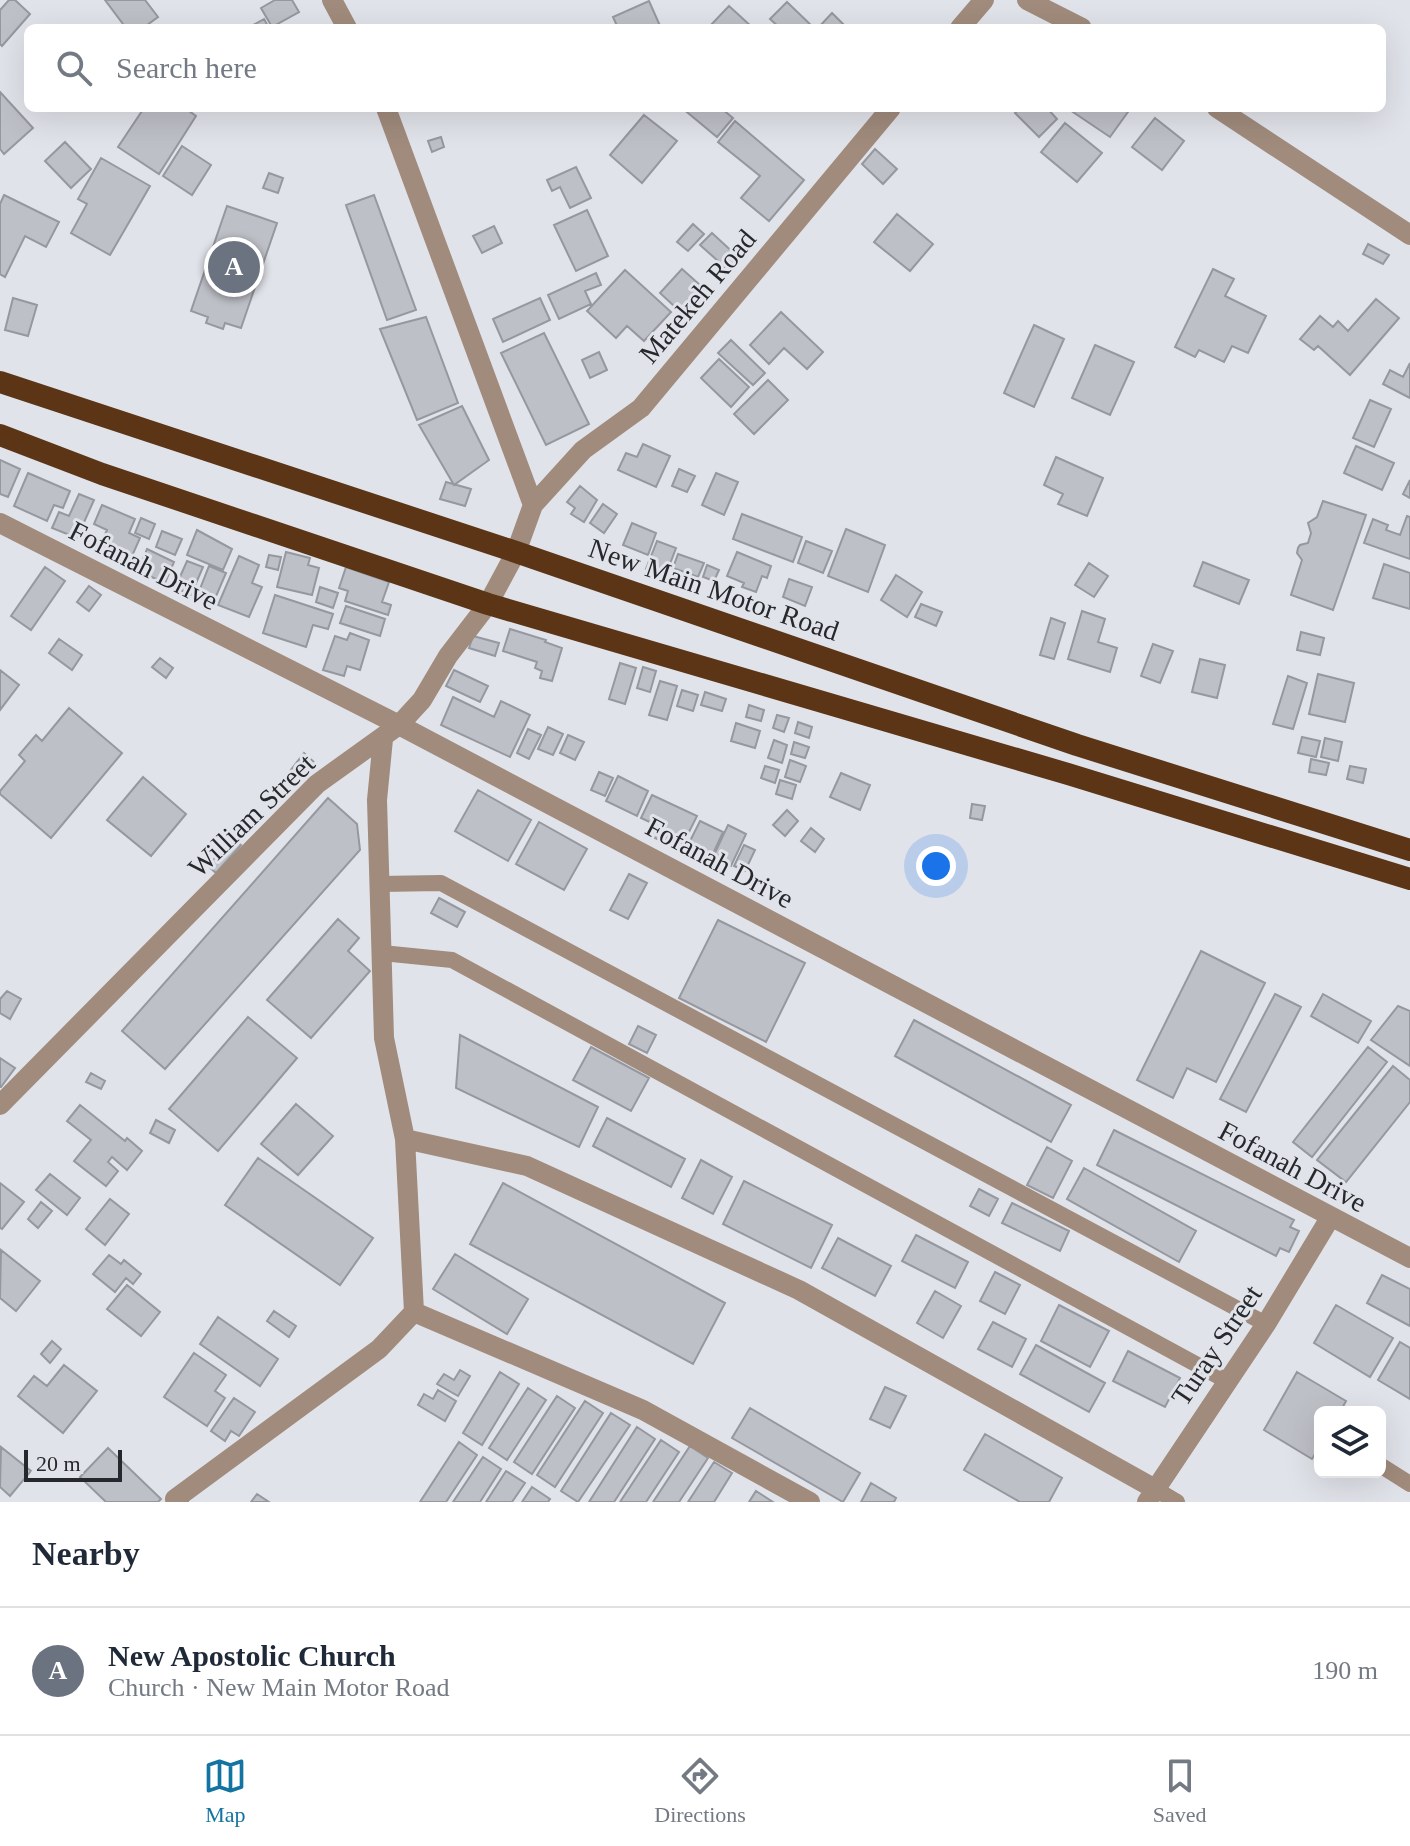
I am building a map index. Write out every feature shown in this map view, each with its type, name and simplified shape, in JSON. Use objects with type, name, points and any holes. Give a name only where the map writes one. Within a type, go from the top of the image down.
[{"type":"highway","name":"New Main Motor Road","points":[[0,382],[516,552],[1077,745],[1410,850]]},
{"type":"highway","points":[[0,435],[102,474],[488,604],[1068,774],[1410,879]]},
{"type":"street","points":[[332,0],[345,24]]},
{"type":"street","points":[[963,24],[984,0]]},
{"type":"street","points":[[1027,0],[1074,24]]},
{"type":"street","points":[[387,112],[533,505]]},
{"type":"street","name":"Matekeh Road","points":[[533,505],[583,450],[641,408],[888,112]]},
{"type":"street","points":[[1223,112],[1410,235]]},
{"type":"street","name":"William Street","points":[[0,1105],[317,784],[383,739],[422,700],[448,656],[488,604],[516,552],[533,505]]},
{"type":"street","name":"Fofanah Drive","points":[[0,523],[399,725],[1410,1258]]},
{"type":"street","points":[[175,1501],[379,1349],[414,1312],[405,1139],[384,1038],[377,800],[383,739]]},
{"type":"street","points":[[405,1139],[527,1166],[799,1290],[1151,1495]]},
{"type":"street","name":"Turay Street","points":[[1151,1495],[1266,1324],[1330,1218]]},
{"type":"street","points":[[414,1312],[643,1410],[810,1502]]},
{"type":"lane","points":[[379,884],[441,883],[1266,1324]]},
{"type":"lane","points":[[382,953],[452,960],[1227,1381]]},
{"type":"lane","points":[[1386,1469],[1410,1484]]},
{"type":"lane","points":[[1151,1495],[1177,1502]]},
{"type":"building","points":[[9,0],[15,0],[30,14],[2,46],[0,10]]},
{"type":"building","points":[[105,0],[145,0],[158,17],[148,24],[123,24]]},
{"type":"building","points":[[275,0],[292,0],[299,12],[277,24],[270,24],[261,8]]},
{"type":"building","points":[[649,1],[659,24],[616,24],[613,17]]},
{"type":"building","points":[[787,2],[810,24],[776,24],[770,19]]},
{"type":"building","points":[[729,6],[749,24],[712,24]]},
{"type":"building","points":[[832,13],[843,24],[822,24]]},
{"type":"building","points":[[0,92],[33,128],[4,154],[0,149]]},
{"type":"building","points":[[141,112],[190,112],[196,116],[159,174],[118,147]]},
{"type":"building","points":[[687,112],[726,112],[733,118],[717,137]]},
{"type":"building","points":[[1051,112],[1057,119],[1039,137],[1015,113]]},
{"type":"building","points":[[1073,112],[1128,112],[1110,137]]},
{"type":"building","points":[[644,115],[677,141],[642,183],[610,155]]},
{"type":"building","points":[[1155,118],[1184,141],[1162,170],[1132,147]]},
{"type":"building","points":[[735,121],[804,180],[769,221],[741,198],[760,176],[718,142]]},
{"type":"building","points":[[1065,123],[1102,153],[1077,182],[1041,152]]},
{"type":"building","points":[[441,137],[444,147],[432,152],[428,141]]},
{"type":"building","points":[[65,142],[91,169],[71,188],[45,161]]},
{"type":"building","points":[[182,146],[211,165],[192,195],[163,176]]},
{"type":"building","points":[[875,149],[897,169],[883,184],[862,164]]},
{"type":"building","points":[[101,158],[150,186],[110,255],[71,233],[87,204],[78,199]]},
{"type":"building","points":[[576,167],[591,198],[570,208],[560,187],[552,191],[547,180]]},
{"type":"building","points":[[269,173],[283,178],[278,193],[263,188]]},
{"type":"building","points":[[4,195],[59,222],[46,247],[25,236],[5,277],[0,274],[0,204]]},
{"type":"building","points":[[374,195],[416,310],[387,320],[346,205]]},
{"type":"building","points":[[227,206],[277,223],[241,328],[225,323],[223,329],[206,323],[208,317],[191,311]]},
{"type":"building","points":[[587,210],[608,256],[576,271],[554,225]]},
{"type":"building","points":[[897,214],[933,244],[910,271],[874,242]]},
{"type":"building","points":[[693,224],[704,234],[688,251],[677,242]]},
{"type":"building","points":[[494,226],[502,243],[482,253],[473,236]]},
{"type":"building","points":[[712,233],[738,257],[727,269],[700,245]]},
{"type":"building","points":[[1368,244],[1389,255],[1383,264],[1363,254]]},
{"type":"building","points":[[682,269],[709,293],[687,318],[660,293]]},
{"type":"building","points":[[1213,269],[1234,279],[1225,296],[1266,316],[1248,353],[1232,346],[1224,362],[1199,350],[1195,357],[1175,347]]},
{"type":"building","points":[[625,270],[671,312],[644,341],[627,326],[616,338],[587,311]]},
{"type":"building","points":[[596,273],[601,285],[585,291],[591,304],[559,319],[548,295]]},
{"type":"building","points":[[13,298],[37,305],[28,336],[5,330]]},
{"type":"building","points":[[540,298],[550,320],[503,342],[493,319]]},
{"type":"building","points":[[1376,299],[1399,318],[1350,375],[1318,346],[1314,350],[1300,339],[1320,316],[1333,327],[1338,321],[1348,331]]},
{"type":"building","points":[[781,312],[823,352],[807,369],[784,348],[769,364],[750,345]]},
{"type":"building","points":[[426,317],[458,403],[417,420],[380,329]]},
{"type":"building","points":[[1034,325],[1064,339],[1034,407],[1004,393]]},
{"type":"building","points":[[544,333],[589,424],[546,445],[501,353]]},
{"type":"building","points":[[731,340],[765,373],[753,385],[718,353]]},
{"type":"building","points":[[1095,345],[1134,362],[1110,415],[1072,398]]},
{"type":"building","points":[[599,352],[607,370],[590,378],[582,360]]},
{"type":"building","points":[[719,359],[749,387],[731,407],[701,378]]},
{"type":"building","points":[[1410,363],[1410,398],[1383,384],[1390,370],[1403,377]]},
{"type":"building","points":[[768,380],[788,400],[754,434],[734,414]]},
{"type":"building","points":[[1370,400],[1391,409],[1374,447],[1353,438]]},
{"type":"building","points":[[462,406],[489,460],[454,485],[419,425]]},
{"type":"building","points":[[643,444],[670,456],[656,487],[618,470],[626,453],[637,457]]},
{"type":"building","points":[[1356,446],[1394,463],[1382,490],[1344,473]]},
{"type":"building","points":[[1056,457],[1103,478],[1087,516],[1058,504],[1063,494],[1044,485]]},
{"type":"building","points":[[0,460],[20,469],[8,497],[0,494]]},
{"type":"building","points":[[679,469],[695,476],[687,492],[672,486]]},
{"type":"building","points":[[28,473],[70,491],[63,508],[54,505],[47,521],[14,506]]},
{"type":"building","points":[[716,473],[738,482],[724,515],[702,505]]},
{"type":"building","points":[[1410,480],[1410,498],[1403,494]]},
{"type":"building","points":[[446,482],[471,489],[465,506],[440,499]]},
{"type":"building","points":[[580,486],[597,500],[584,522],[571,514],[575,508],[567,502]]},
{"type":"building","points":[[79,494],[94,500],[77,538],[52,528],[59,512],[69,516]]},
{"type":"building","points":[[1323,501],[1366,515],[1333,610],[1291,595],[1302,560],[1297,553],[1298,548],[1308,543],[1311,533],[1308,523],[1317,517]]},
{"type":"building","points":[[603,504],[617,514],[604,533],[590,523]]},
{"type":"building","points":[[102,505],[135,519],[129,533],[140,538],[128,565],[97,552],[107,530],[94,524]]},
{"type":"building","points":[[742,514],[802,537],[793,562],[733,539]]},
{"type":"building","points":[[1407,516],[1410,517],[1410,559],[1364,543],[1373,519],[1388,525],[1386,530],[1400,535]]},
{"type":"building","points":[[141,518],[155,524],[149,539],[135,533]]},
{"type":"building","points":[[632,523],[656,533],[648,555],[623,545]]},
{"type":"building","points":[[846,529],[885,545],[868,592],[828,576]]},
{"type":"building","points":[[197,530],[232,549],[223,570],[187,555]]},
{"type":"building","points":[[162,531],[182,539],[175,555],[156,547]]},
{"type":"building","points":[[657,541],[676,548],[665,577],[646,569]]},
{"type":"building","points":[[806,541],[832,551],[823,573],[798,563]]},
{"type":"building","points":[[147,549],[174,562],[165,583],[138,571]]},
{"type":"building","points":[[286,552],[310,558],[308,565],[319,568],[312,595],[277,587]]},
{"type":"building","points":[[737,552],[771,566],[767,578],[762,576],[756,592],[727,576]]},
{"type":"building","points":[[678,554],[704,563],[698,577],[673,568]]},
{"type":"building","points":[[269,555],[281,557],[278,570],[266,567]]},
{"type":"building","points":[[239,556],[259,565],[252,583],[262,587],[249,617],[218,605]]},
{"type":"building","points":[[187,561],[203,567],[191,595],[175,588]]},
{"type":"building","points":[[1203,562],[1249,580],[1239,604],[1194,586]]},
{"type":"building","points":[[1089,563],[1108,576],[1094,597],[1075,585]]},
{"type":"building","points":[[1384,564],[1410,573],[1410,609],[1373,598]]},
{"type":"building","points":[[707,565],[719,570],[714,581],[703,577]]},
{"type":"building","points":[[209,566],[226,573],[214,601],[198,594]]},
{"type":"building","points":[[45,567],[65,581],[31,630],[11,616]]},
{"type":"building","points":[[346,567],[389,582],[382,602],[391,605],[388,615],[345,601],[348,591],[339,588]]},
{"type":"building","points":[[896,575],[922,592],[907,617],[881,600]]},
{"type":"building","points":[[789,579],[812,587],[805,606],[783,597]]},
{"type":"building","points":[[89,586],[101,595],[89,611],[77,602]]},
{"type":"building","points":[[320,587],[338,593],[333,608],[316,602]]},
{"type":"building","points":[[275,595],[333,614],[328,629],[313,625],[306,647],[263,633]]},
{"type":"building","points":[[921,604],[942,612],[936,626],[915,617]]},
{"type":"building","points":[[346,606],[385,619],[380,636],[340,623]]},
{"type":"building","points":[[1082,611],[1105,619],[1098,642],[1117,648],[1110,672],[1068,659]]},
{"type":"building","points":[[1051,618],[1065,623],[1054,659],[1040,655]]},
{"type":"building","points":[[510,629],[562,648],[552,681],[540,678],[542,671],[535,668],[537,662],[503,651]]},
{"type":"building","points":[[1301,632],[1324,638],[1320,655],[1297,650]]},
{"type":"building","points":[[350,633],[369,640],[360,670],[347,666],[344,676],[323,670],[335,636],[347,640]]},
{"type":"building","points":[[473,636],[499,643],[495,656],[469,648]]},
{"type":"building","points":[[59,639],[82,655],[72,670],[49,653]]},
{"type":"building","points":[[1153,644],[1173,651],[1160,683],[1141,676]]},
{"type":"building","points":[[160,658],[173,668],[166,678],[152,667]]},
{"type":"building","points":[[1200,659],[1225,665],[1217,698],[1192,692]]},
{"type":"building","points":[[620,663],[636,668],[625,704],[609,699]]},
{"type":"building","points":[[643,667],[656,671],[650,692],[637,688]]},
{"type":"building","points":[[0,670],[19,685],[0,710]]},
{"type":"building","points":[[454,670],[488,686],[480,702],[446,686]]},
{"type":"building","points":[[1318,674],[1354,683],[1345,722],[1309,714]]},
{"type":"building","points":[[1288,676],[1307,683],[1293,729],[1273,724]]},
{"type":"building","points":[[660,681],[677,686],[667,720],[649,715]]},
{"type":"building","points":[[682,690],[698,695],[693,711],[677,706]]},
{"type":"building","points":[[705,692],[726,699],[722,711],[701,705]]},
{"type":"building","points":[[453,697],[494,717],[501,701],[530,715],[510,757],[441,725]]},
{"type":"building","points":[[749,705],[764,710],[761,721],[746,717]]},
{"type":"building","points":[[69,708],[122,753],[51,838],[0,791],[25,761],[19,755],[36,735],[42,741]]},
{"type":"building","points":[[777,715],[789,718],[784,732],[773,728]]},
{"type":"building","points":[[798,722],[812,727],[809,738],[795,733]]},
{"type":"building","points":[[736,723],[760,731],[755,748],[731,741]]},
{"type":"building","points":[[548,727],[563,734],[553,755],[538,749]]},
{"type":"building","points":[[528,729],[541,735],[529,759],[517,753]]},
{"type":"building","points":[[568,735],[584,742],[575,760],[560,753]]},
{"type":"building","points":[[1302,737],[1320,741],[1316,757],[1298,753]]},
{"type":"building","points":[[1325,738],[1342,742],[1338,761],[1321,757]]},
{"type":"building","points":[[774,740],[787,745],[782,763],[768,758]]},
{"type":"building","points":[[794,742],[809,747],[805,758],[791,754]]},
{"type":"building","points":[[304,753],[315,763],[301,780],[290,771]]},
{"type":"building","points":[[1311,759],[1329,763],[1326,775],[1309,772]]},
{"type":"building","points":[[790,760],[806,766],[800,782],[785,777]]},
{"type":"building","points":[[765,766],[779,770],[775,783],[761,778]]},
{"type":"building","points":[[1350,766],[1366,769],[1363,783],[1347,779]]},
{"type":"building","points":[[599,772],[613,778],[605,796],[591,790]]},
{"type":"building","points":[[841,773],[870,785],[860,810],[830,797]]},
{"type":"building","points":[[618,776],[648,791],[637,816],[606,801]]},
{"type":"building","points":[[143,777],[186,814],[151,856],[107,820]]},
{"type":"building","points":[[780,780],[796,785],[792,799],[776,794]]},
{"type":"building","points":[[478,790],[531,820],[508,861],[455,831]]},
{"type":"building","points":[[652,795],[697,816],[683,844],[668,837],[665,843],[649,835],[654,824],[641,818]]},
{"type":"building","points":[[328,798],[357,824],[360,850],[165,1069],[122,1031]]},
{"type":"building","points":[[972,804],[985,806],[982,820],[970,818]]},
{"type":"building","points":[[787,810],[798,821],[785,836],[773,825]]},
{"type":"building","points":[[700,821],[723,832],[712,856],[688,845]]},
{"type":"building","points":[[539,822],[587,849],[564,890],[516,864]]},
{"type":"building","points":[[728,825],[746,834],[731,866],[713,857]]},
{"type":"building","points":[[811,828],[824,839],[815,852],[801,841]]},
{"type":"building","points":[[233,838],[241,845],[216,873],[208,866]]},
{"type":"building","points":[[744,845],[755,850],[745,871],[734,866]]},
{"type":"building","points":[[629,874],[647,883],[628,919],[610,910]]},
{"type":"building","points":[[439,898],[465,912],[457,927],[431,913]]},
{"type":"building","points":[[338,919],[359,938],[348,951],[370,971],[311,1038],[267,1000]]},
{"type":"building","points":[[718,920],[805,963],[766,1042],[679,998]]},
{"type":"building","points":[[1201,951],[1265,983],[1216,1082],[1187,1068],[1173,1098],[1137,1080]]},
{"type":"building","points":[[7,991],[21,999],[10,1019],[0,1013],[0,999]]},
{"type":"building","points":[[1275,994],[1301,1007],[1246,1112],[1220,1099]]},
{"type":"building","points":[[1323,994],[1371,1021],[1358,1043],[1311,1016]]},
{"type":"building","points":[[1398,1006],[1410,1011],[1410,1066],[1371,1040]]},
{"type":"building","points":[[248,1017],[297,1058],[218,1151],[169,1109]]},
{"type":"building","points":[[914,1020],[1071,1105],[1051,1142],[895,1056]]},
{"type":"building","points":[[638,1026],[656,1035],[647,1053],[629,1044]]},
{"type":"building","points":[[460,1035],[598,1107],[579,1147],[456,1088]]},
{"type":"building","points":[[591,1047],[649,1078],[631,1111],[573,1080]]},
{"type":"building","points":[[1368,1047],[1387,1062],[1312,1157],[1293,1142]]},
{"type":"building","points":[[0,1058],[15,1068],[1,1087],[0,1087]]},
{"type":"building","points":[[1393,1066],[1410,1080],[1410,1102],[1346,1182],[1317,1160]]},
{"type":"building","points":[[91,1073],[105,1081],[101,1089],[86,1082]]},
{"type":"building","points":[[296,1104],[333,1136],[298,1175],[261,1144]]},
{"type":"building","points":[[80,1105],[142,1151],[127,1170],[112,1157],[108,1162],[118,1171],[106,1186],[74,1161],[91,1140],[67,1121]]},
{"type":"building","points":[[607,1118],[685,1159],[671,1187],[593,1146]]},
{"type":"building","points":[[156,1120],[175,1130],[169,1143],[150,1133]]},
{"type":"building","points":[[1114,1130],[1294,1220],[1290,1227],[1299,1231],[1289,1252],[1280,1248],[1276,1256],[1097,1165]]},
{"type":"building","points":[[1047,1147],[1072,1161],[1053,1198],[1027,1185]]},
{"type":"building","points":[[258,1158],[373,1238],[340,1285],[225,1205]]},
{"type":"building","points":[[701,1160],[732,1177],[713,1214],[682,1198]]},
{"type":"building","points":[[1084,1168],[1196,1231],[1179,1262],[1067,1199]]},
{"type":"building","points":[[50,1174],[80,1198],[67,1215],[36,1190]]},
{"type":"building","points":[[744,1181],[832,1225],[811,1268],[723,1224]]},
{"type":"building","points":[[0,1183],[24,1202],[2,1229],[0,1228]]},
{"type":"building","points":[[503,1183],[725,1303],[693,1364],[470,1244]]},
{"type":"building","points":[[979,1189],[998,1199],[989,1216],[970,1206]]},
{"type":"building","points":[[110,1199],[129,1214],[105,1245],[86,1229]]},
{"type":"building","points":[[41,1202],[52,1211],[38,1228],[28,1219]]},
{"type":"building","points":[[1012,1203],[1069,1231],[1060,1251],[1002,1223]]},
{"type":"building","points":[[916,1235],[968,1262],[955,1288],[902,1261]]},
{"type":"building","points":[[838,1238],[891,1266],[875,1296],[822,1268]]},
{"type":"building","points":[[1,1250],[40,1281],[16,1311],[0,1298]]},
{"type":"building","points":[[455,1254],[528,1299],[507,1334],[433,1289]]},
{"type":"building","points":[[109,1255],[121,1264],[124,1260],[141,1274],[133,1284],[126,1278],[115,1292],[93,1274]]},
{"type":"building","points":[[995,1272],[1020,1285],[1005,1314],[980,1301]]},
{"type":"building","points":[[1382,1275],[1410,1289],[1410,1326],[1367,1303]]},
{"type":"building","points":[[127,1285],[160,1312],[141,1336],[107,1309]]},
{"type":"building","points":[[935,1291],[961,1306],[943,1338],[917,1323]]},
{"type":"building","points":[[1059,1305],[1109,1331],[1090,1367],[1041,1341]]},
{"type":"building","points":[[1336,1305],[1393,1338],[1370,1377],[1314,1343]]},
{"type":"building","points":[[274,1311],[296,1326],[289,1337],[267,1321]]},
{"type":"building","points":[[218,1317],[278,1359],[260,1386],[200,1344]]},
{"type":"building","points":[[993,1322],[1026,1339],[1012,1367],[978,1349]]},
{"type":"building","points":[[52,1341],[61,1349],[50,1363],[41,1354]]},
{"type":"building","points":[[1400,1342],[1410,1348],[1410,1399],[1378,1380]]},
{"type":"building","points":[[1036,1345],[1105,1383],[1089,1412],[1020,1374]]},
{"type":"building","points":[[1128,1351],[1180,1378],[1165,1407],[1113,1381]]},
{"type":"building","points":[[194,1353],[226,1375],[215,1391],[225,1398],[207,1426],[164,1397]]},
{"type":"building","points":[[64,1365],[97,1391],[63,1433],[18,1396],[34,1376],[47,1386]]},
{"type":"building","points":[[460,1370],[470,1376],[458,1396],[437,1384],[444,1374],[454,1380]]},
{"type":"building","points":[[500,1372],[519,1384],[482,1445],[463,1433]]},
{"type":"building","points":[[1297,1372],[1346,1401],[1343,1406],[1314,1406],[1312,1459],[1264,1430]]},
{"type":"building","points":[[885,1387],[906,1396],[890,1428],[870,1419]]},
{"type":"building","points":[[528,1388],[546,1400],[507,1460],[489,1448]]},
{"type":"building","points":[[438,1390],[456,1401],[445,1421],[418,1405],[424,1394],[433,1399]]},
{"type":"building","points":[[557,1396],[575,1408],[532,1474],[514,1462]]},
{"type":"building","points":[[234,1398],[255,1412],[239,1436],[231,1431],[225,1441],[211,1431]]},
{"type":"building","points":[[585,1401],[603,1413],[555,1487],[537,1475]]},
{"type":"building","points":[[750,1408],[860,1473],[843,1502],[732,1438]]},
{"type":"building","points":[[611,1413],[630,1425],[578,1502],[561,1491]]},
{"type":"building","points":[[637,1427],[655,1439],[614,1502],[589,1502]]},
{"type":"building","points":[[985,1434],[1062,1478],[1049,1502],[1020,1502],[964,1470]]},
{"type":"building","points":[[661,1440],[679,1452],[646,1502],[620,1502]]},
{"type":"building","points":[[459,1442],[477,1455],[446,1502],[420,1502]]},
{"type":"building","points":[[690,1446],[708,1458],[679,1502],[653,1502]]},
{"type":"building","points":[[1,1447],[31,1471],[10,1496],[0,1487]]},
{"type":"building","points":[[108,1448],[161,1499],[158,1502],[106,1502],[80,1477]]},
{"type":"building","points":[[483,1457],[501,1469],[480,1502],[453,1502]]},
{"type":"building","points":[[714,1462],[732,1473],[714,1502],[688,1502]]},
{"type":"building","points":[[506,1471],[525,1483],[512,1502],[486,1502]]},
{"type":"building","points":[[871,1483],[896,1498],[894,1502],[861,1502]]},
{"type":"building","points":[[532,1487],[550,1499],[548,1502],[522,1502]]},
{"type":"building","points":[[756,1491],[773,1502],[749,1502]]},
{"type":"building","points":[[257,1494],[269,1502],[251,1502]]},
{"type":"place","name":"New Apostolic Church","points":[[234,267]]}]
